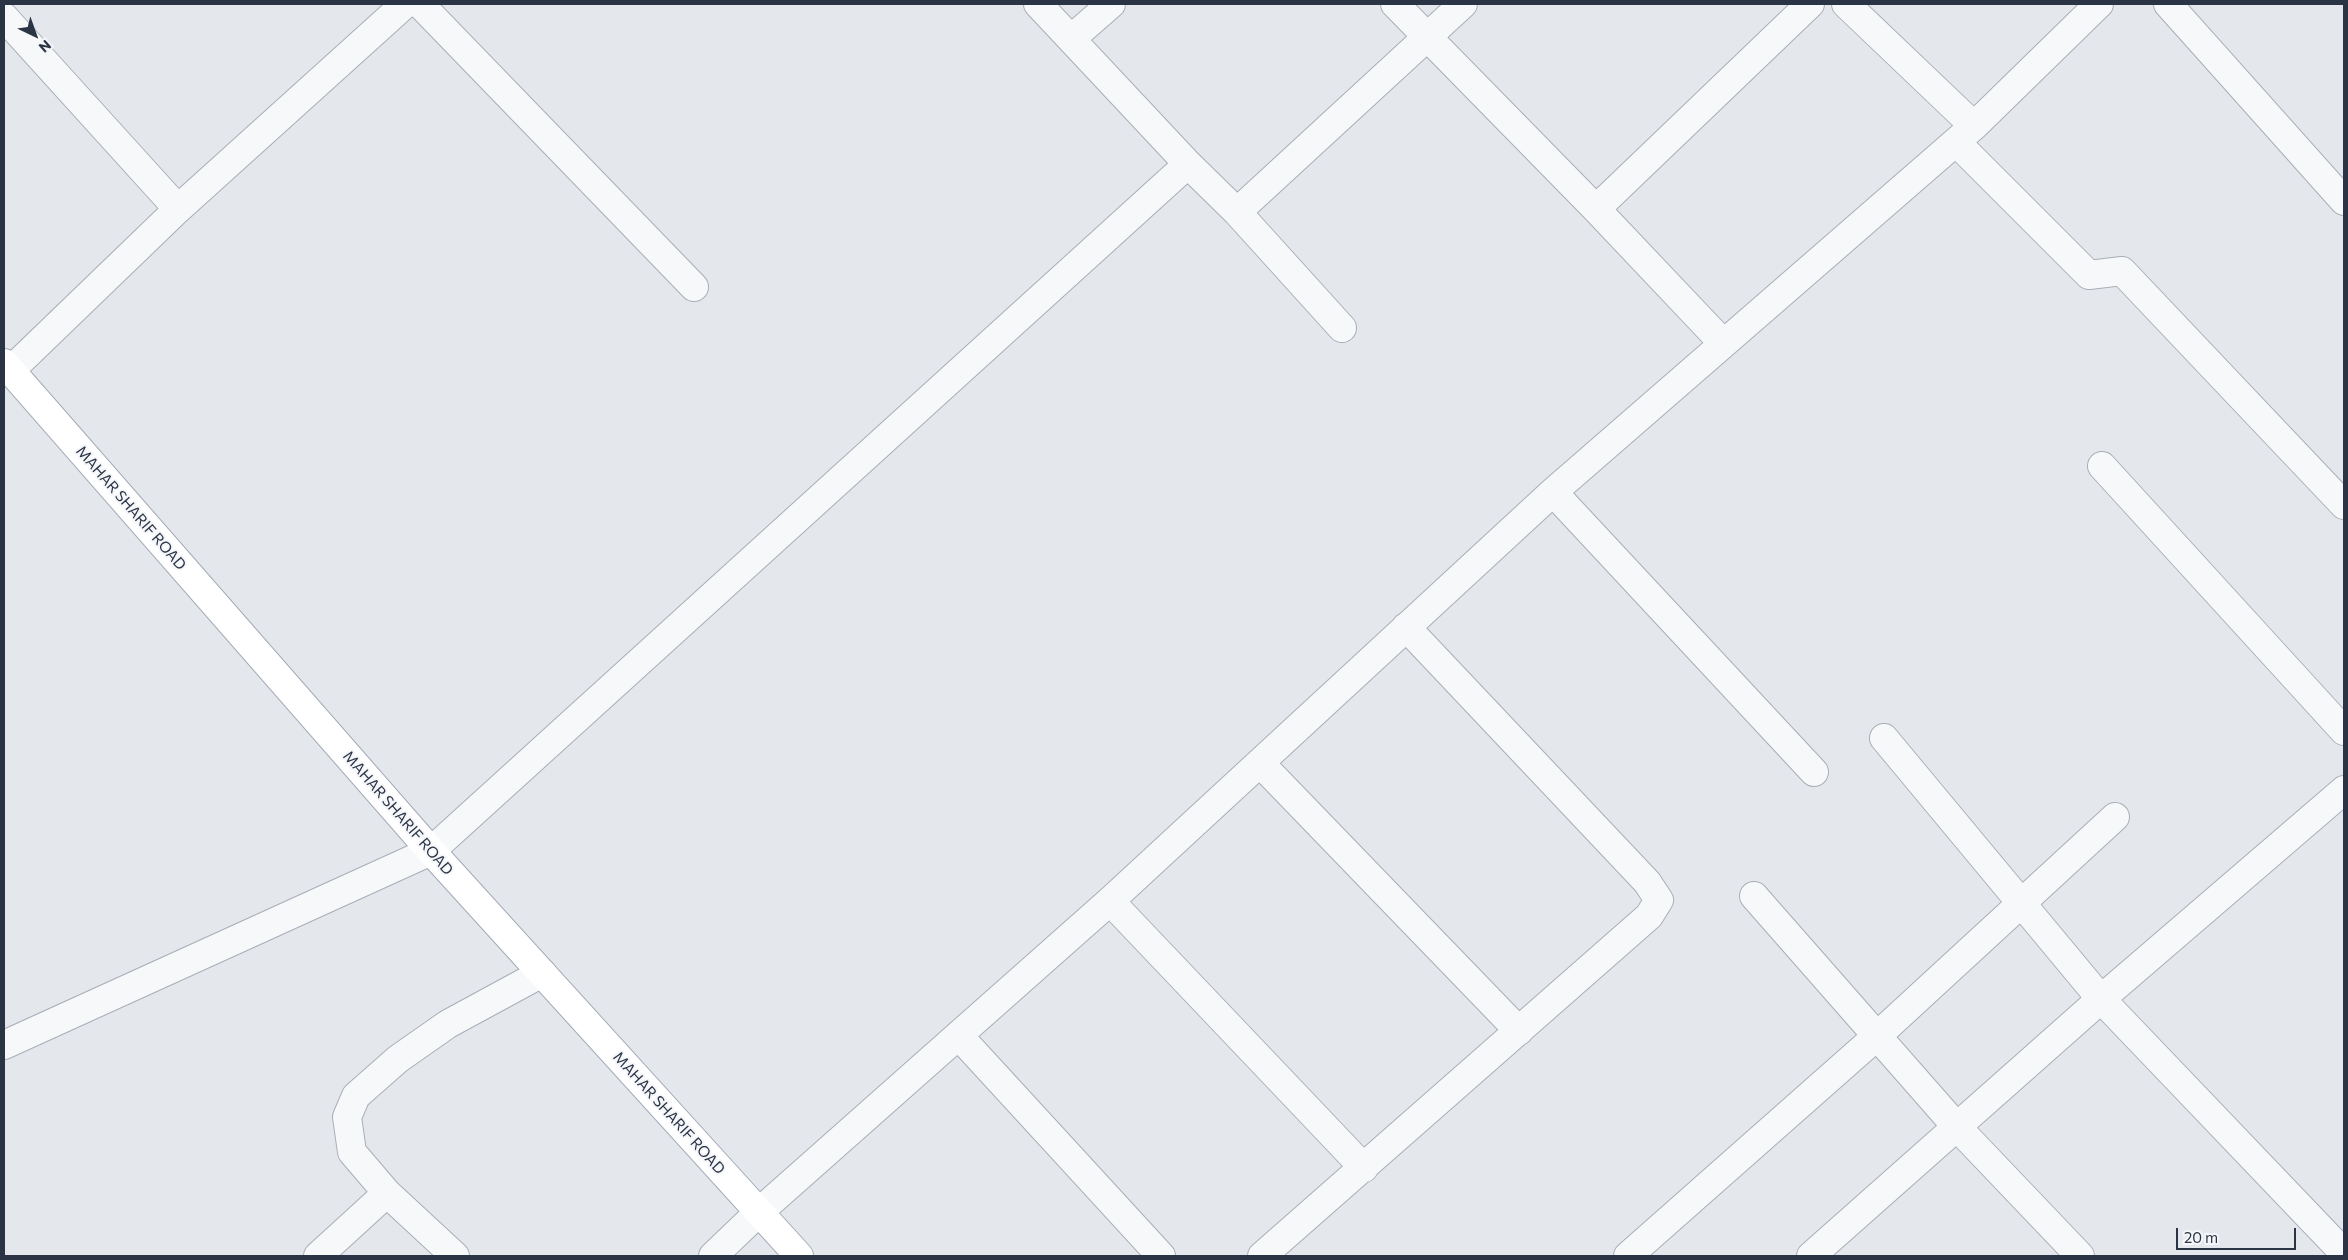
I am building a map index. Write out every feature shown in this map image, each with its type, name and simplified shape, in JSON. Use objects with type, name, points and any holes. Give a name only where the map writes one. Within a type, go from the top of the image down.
[{"type":"main road","name":"MAHAR SHARIF ROAD","points":[[7,367],[431,850],[799,1256]]},
{"type":"street","points":[[7,367],[405,4]]},
{"type":"street","points":[[420,4],[694,287]]},
{"type":"street","points":[[1038,4],[1188,164],[1237,212],[1342,328]]},
{"type":"street","points":[[1071,39],[1111,4]]},
{"type":"street","points":[[1395,4],[1596,209],[1723,343]]},
{"type":"street","points":[[1237,212],[1463,4]]},
{"type":"street","points":[[1596,209],[1810,4]]},
{"type":"street","points":[[1846,4],[1965,134],[2089,275],[2122,270],[2344,505]]},
{"type":"street","points":[[713,1256],[759,1212],[1110,901],[1553,492],[1965,134],[2099,4]]},
{"type":"street","points":[[2168,4],[2344,201]]},
{"type":"street","points":[[4,17],[178,210]]},
{"type":"street","points":[[4,1045],[431,850],[1188,164]]},
{"type":"street","points":[[2102,466],[2344,731]]},
{"type":"street","points":[[1553,492],[1814,772]]},
{"type":"street","points":[[1262,1256],[1649,916],[1659,900],[1646,882],[1406,627]]},
{"type":"street","points":[[1884,738],[2101,999],[2344,1253]]},
{"type":"street","points":[[1260,763],[1518,1032]]},
{"type":"street","points":[[1811,1256],[2101,999],[2344,790]]},
{"type":"street","points":[[1628,1256],[1877,1036],[2115,817]]},
{"type":"street","points":[[1754,896],[1956,1126],[2080,1256]]},
{"type":"street","points":[[1110,901],[1364,1168]]},
{"type":"street","points":[[455,1256],[387,1193],[352,1152],[346,1117],[356,1096],[398,1059],[448,1024],[542,973]]},
{"type":"street","points":[[959,1036],[1162,1256]]},
{"type":"street","points":[[318,1256],[387,1193]]}]
